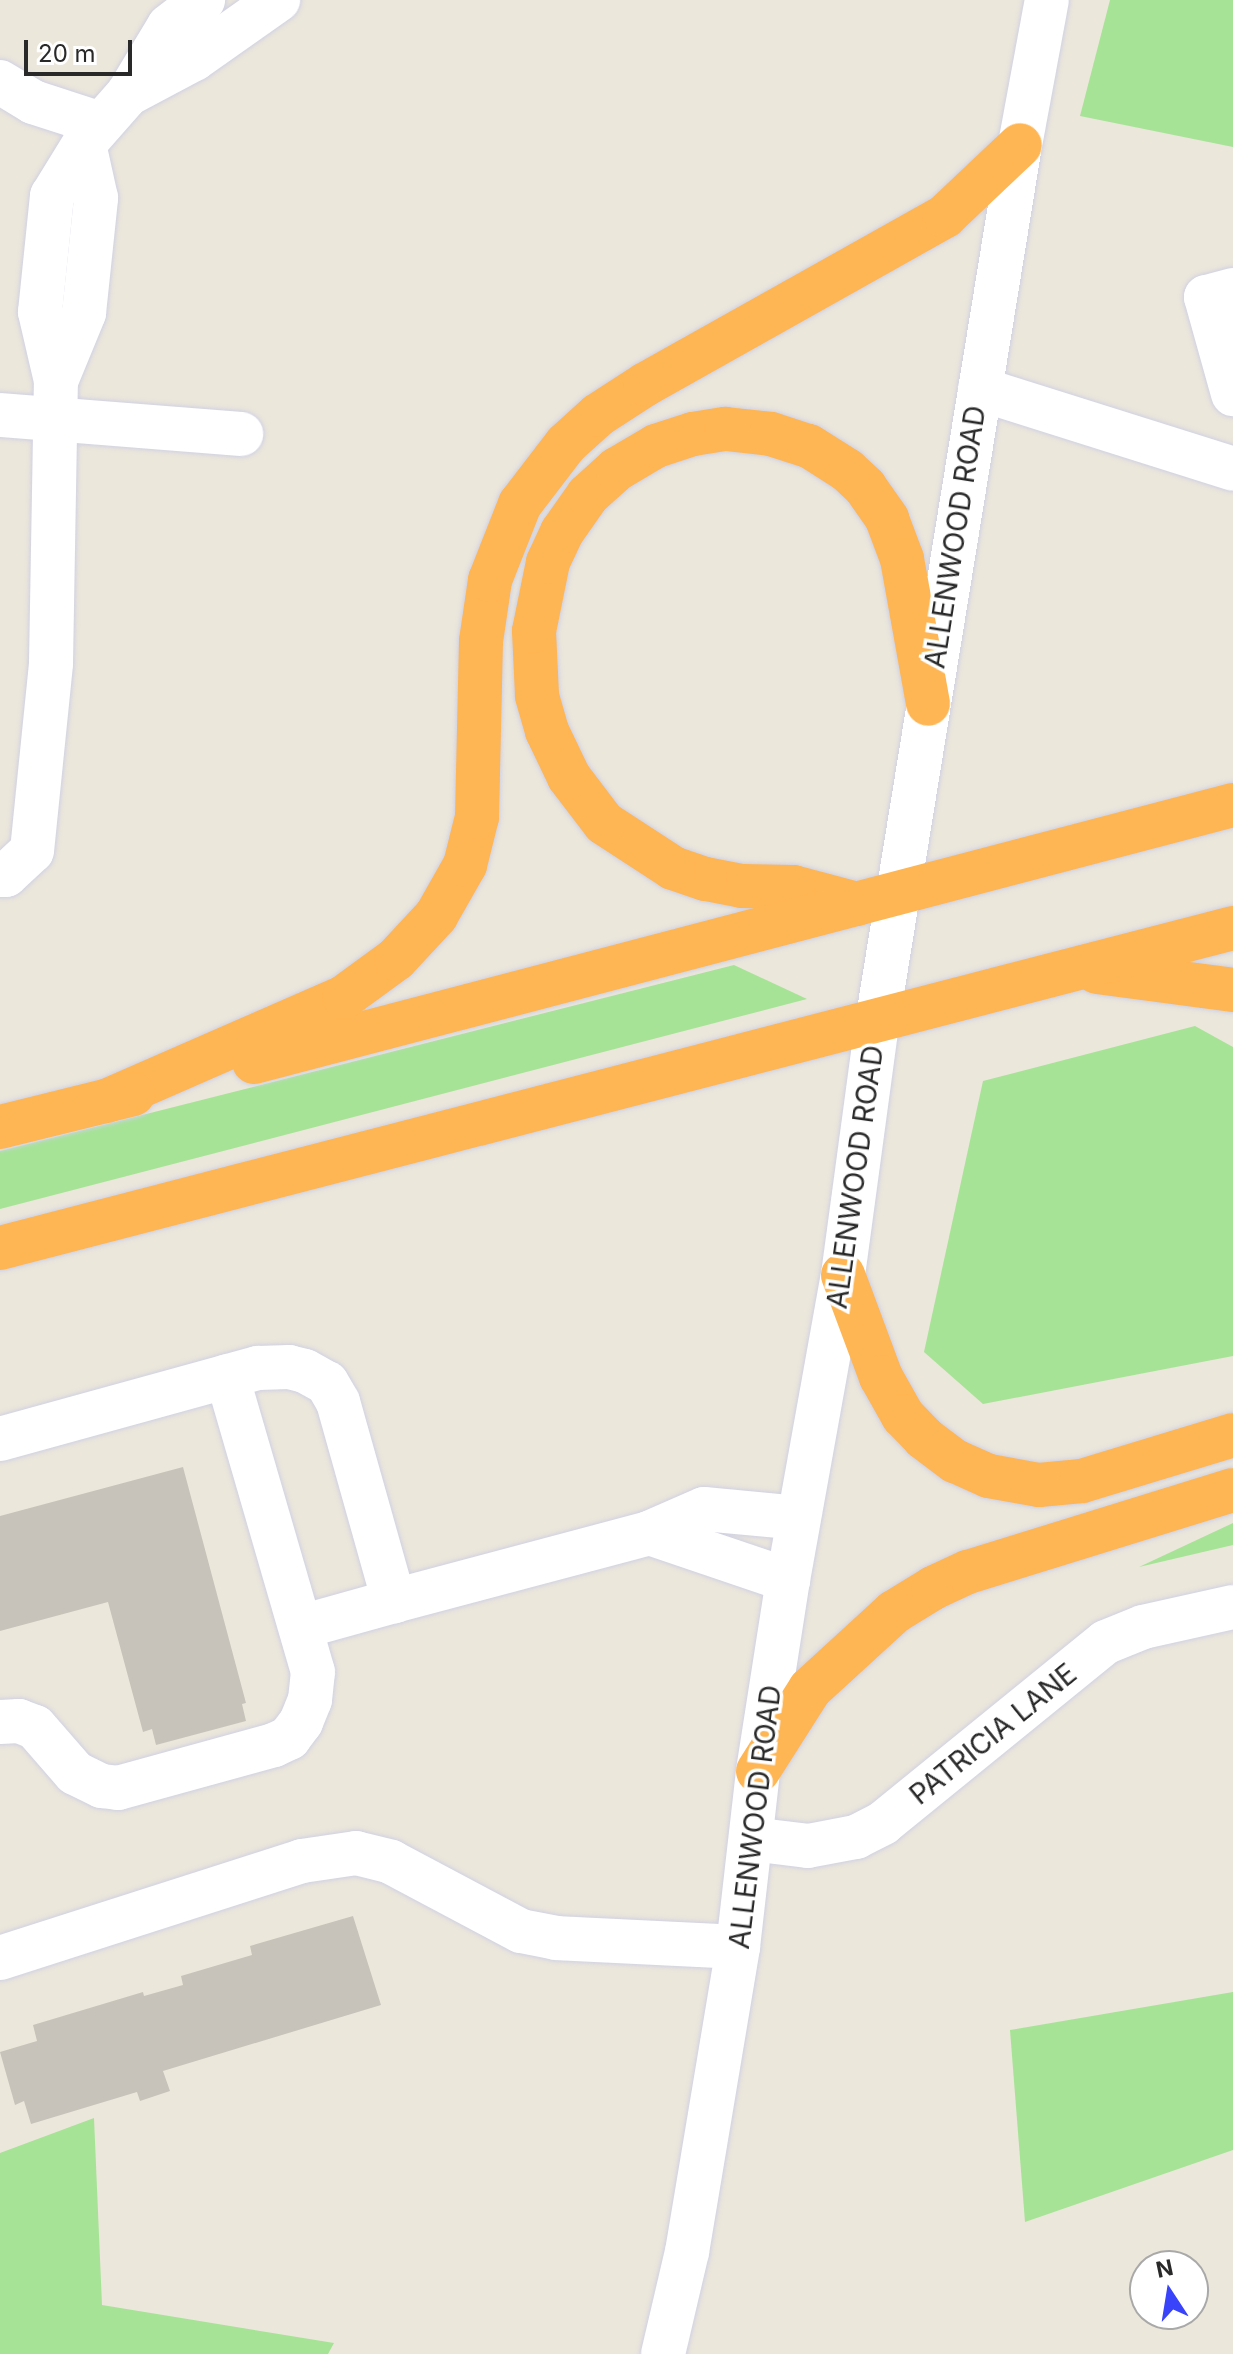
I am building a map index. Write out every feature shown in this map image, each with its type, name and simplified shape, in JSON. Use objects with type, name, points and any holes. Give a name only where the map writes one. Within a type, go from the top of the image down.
[{"type":"highway","points":[[106,1101],[344,997],[396,959],[436,916],[465,865],[477,817],[481,641],[490,580],[520,504],[566,444],[598,415],[646,384],[945,216],[1020,145]]},
{"type":"highway","points":[[879,900],[793,887],[742,886],[705,879],[673,868],[604,823],[569,777],[547,731],[537,695],[534,631],[548,562],[562,532],[588,495],[617,469],[656,446],[693,434],[726,429],[771,434],[809,446],[856,479],[887,519],[902,559],[928,704]]},
{"type":"highway","points":[[0,1127],[879,900],[1233,805]]},
{"type":"highway","points":[[0,1248],[877,1023],[1233,928]]},
{"type":"highway","points":[[1075,969],[1233,990]]},
{"type":"highway","points":[[843,1275],[881,1377],[903,1416],[924,1438],[955,1461],[989,1476],[1039,1485],[1082,1481],[1233,1435]]},
{"type":"highway","points":[[758,1771],[810,1689],[894,1612],[933,1588],[968,1572],[1233,1490]]},
{"type":"street","points":[[0,875],[6,875],[32,851],[51,663],[56,400],[40,312],[52,196],[169,26],[203,0]]},
{"type":"street","points":[[0,82],[33,102],[104,121],[278,0]]},
{"type":"street","name":"ALLENWOOD ROAD","points":[[663,2354],[687,2252],[738,1947],[758,1771],[788,1580],[843,1275],[877,1023],[879,900],[928,704],[1020,145],[1047,0]]},
{"type":"street","points":[[1233,290],[1206,297],[1233,394]]},
{"type":"street","points":[[980,389],[1233,469]]},
{"type":"street","points":[[0,415],[56,400],[241,434]]},
{"type":"street","points":[[0,1439],[258,1368],[289,1367],[317,1376],[334,1392],[394,1601]]},
{"type":"street","points":[[0,1722],[19,1721],[35,1727],[75,1773],[102,1786],[118,1788],[274,1745],[295,1731],[310,1700],[313,1672],[227,1376]]},
{"type":"street","points":[[301,1627],[649,1533],[704,1509],[799,1518]]},
{"type":"street","points":[[649,1533],[788,1580]]},
{"type":"street","name":"PATRICIA LANE","points":[[751,1839],[808,1846],[856,1837],[883,1823],[1106,1642],[1143,1627],[1233,1607]]},
{"type":"street","points":[[0,1958],[302,1861],[356,1853],[391,1862],[521,1931],[556,1938],[738,1947]]},
{"type":"green space","points":[[1110,0],[1233,0],[1233,147],[1080,116]]},
{"type":"green space","points":[[734,965],[807,999],[0,1209],[0,1151]]},
{"type":"green space","points":[[1195,1026],[1233,1047],[1233,1356],[983,1404],[924,1352],[983,1081]]},
{"type":"green space","points":[[1233,1523],[1233,1545],[1139,1567]]},
{"type":"green space","points":[[1233,1992],[1233,2150],[1025,2222],[1010,2030]]},
{"type":"green space","points":[[94,2118],[102,2305],[334,2343],[328,2354],[0,2354],[0,2153]]},
{"type":"building","points":[[183,1467],[246,1703],[242,1704],[246,1721],[156,1745],[152,1729],[143,1732],[108,1602],[0,1631],[0,1516]]},
{"type":"building","points":[[353,1916],[381,2005],[163,2071],[170,2091],[140,2101],[137,2092],[31,2124],[24,2101],[15,2105],[0,2052],[37,2041],[33,2025],[143,1992],[144,1996],[183,1985],[181,1976],[252,1955],[250,1946]]}]
